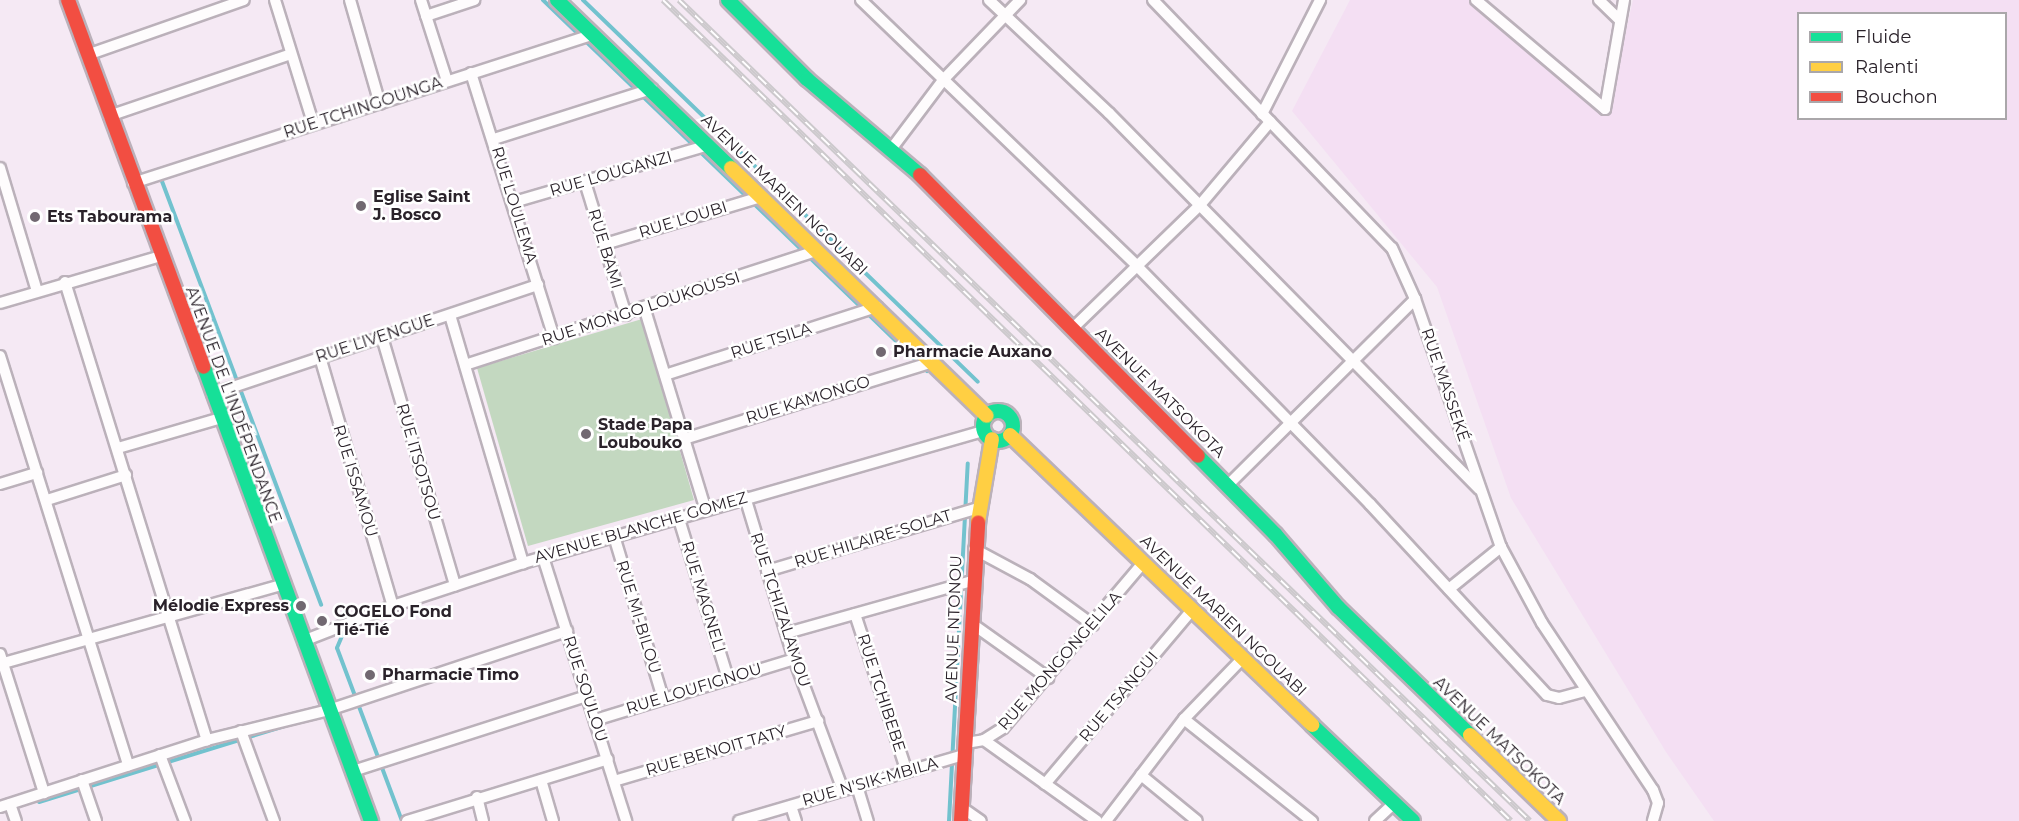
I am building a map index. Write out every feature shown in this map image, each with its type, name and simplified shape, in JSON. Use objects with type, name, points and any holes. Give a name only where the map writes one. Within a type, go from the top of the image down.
[{"type":"street","name":"AVENUE DE L'INDÉPENDANCE","points":[[68,0],[281,585],[371,821]]},
{"type":"street","points":[[87,55],[244,0]]},
{"type":"street","points":[[275,0],[313,123]]},
{"type":"street","points":[[350,0],[380,104]]},
{"type":"street","points":[[421,0],[447,81]]},
{"type":"street","points":[[426,16],[474,0]]},
{"type":"street","name":"AVENUE MARIEN NGOUABI","points":[[557,0],[652,89],[932,362],[988,429]]},
{"type":"street","points":[[861,0],[1137,266],[1449,589],[1547,695],[1559,698],[1585,691]]},
{"type":"street","points":[[989,0],[1200,205],[1352,358],[1418,431],[1482,492]]},
{"type":"street","points":[[892,148],[944,79],[1020,0]]},
{"type":"street","name":"RUE MASSEKÉ","points":[[1153,0],[1392,248],[1415,299],[1501,547],[1542,623],[1585,691],[1653,790],[1658,803],[1653,821]]},
{"type":"street","points":[[1073,328],[1200,205],[1266,118],[1320,0]]},
{"type":"street","points":[[1476,0],[1490,4],[1605,109],[1624,0]]},
{"type":"street","points":[[1599,0],[1620,20]]},
{"type":"street","name":"AVENUE MATSOKOTA","points":[[734,2],[807,79],[892,148],[1228,485],[1338,607],[1559,821]]},
{"type":"street","name":"RUE TCHINGOUNGA","points":[[133,183],[593,34]]},
{"type":"street","points":[[109,116],[291,54]]},
{"type":"street","name":"RUE LOULEMA","points":[[471,73],[514,202],[554,338]]},
{"type":"street","points":[[494,139],[652,89]]},
{"type":"street","name":"RUE LOUGANZI","points":[[514,202],[709,145]]},
{"type":"street","points":[[0,168],[2,182],[37,291]]},
{"type":"street","name":"RUE BAMI","points":[[585,182],[626,315]]},
{"type":"street","name":"RUE LOUBI","points":[[605,244],[761,197]]},
{"type":"street","name":"RUE MONGO LOUKOUSSI","points":[[465,365],[645,310],[816,251]]},
{"type":"street","points":[[0,303],[65,282],[161,256]]},
{"type":"street","points":[[65,282],[207,740]]},
{"type":"street","name":"RUE LIVENGUE","points":[[212,394],[538,285]]},
{"type":"street","points":[[1228,485],[1352,358],[1415,299]]},
{"type":"street","name":"RUE TSILA","points":[[665,375],[877,308]]},
{"type":"street","points":[[645,310],[705,508]]},
{"type":"street","points":[[450,315],[522,563]]},
{"type":"street","name":"RUE ITSOTSOU","points":[[382,338],[455,585]]},
{"type":"street","points":[[0,356],[47,500],[87,641],[128,765]]},
{"type":"street","name":"RUE ISSAMOU","points":[[320,357],[393,606]]},
{"type":"street","name":"RUE KAMONGO","points":[[684,439],[932,362]]},
{"type":"street","points":[[993,412],[1008,414],[1013,428],[1005,439],[988,429],[993,412]]},
{"type":"street","points":[[118,448],[221,418]]},
{"type":"street","name":"AVENUE BLANCHE GOMEZ","points":[[303,641],[393,606],[522,563],[705,508],[988,429]]},
{"type":"street","name":"AVENUE NTONOU","points":[[961,814],[966,749],[974,549],[988,429]]},
{"type":"street","name":"AVENUE MARIEN NGOUABI","points":[[1010,435],[1413,821]]},
{"type":"street","points":[[0,484],[37,473]]},
{"type":"street","points":[[47,500],[126,475]]},
{"type":"street","name":"RUE TCHIZALAMOU","points":[[745,497],[794,659],[843,790]]},
{"type":"street","name":"RUE HILAIRE-SOLAT","points":[[767,572],[979,508]]},
{"type":"street","name":"RUE MAGNELI","points":[[678,516],[728,679]]},
{"type":"street","name":"RUE MI-BILOU","points":[[614,536],[663,698]]},
{"type":"street","points":[[1449,589],[1501,547]]},
{"type":"street","points":[[974,549],[1030,579],[1094,625]]},
{"type":"street","name":"RUE SOULOU","points":[[543,557],[627,821]]},
{"type":"street","name":"RUE MONGONGELILA","points":[[966,749],[1003,728],[1094,625],[1144,562]]},
{"type":"street","points":[[787,633],[972,581]]},
{"type":"street","points":[[44,793],[1,660],[87,641],[169,614],[281,585]]},
{"type":"street","name":"RUE TSANGUI","points":[[1045,784],[1193,609]]},
{"type":"street","name":"RUE TCHIBEBE","points":[[855,614],[907,772]]},
{"type":"street","points":[[971,623],[1048,678]]},
{"type":"street","points":[[16,821],[5,805],[207,740],[329,710],[567,631]]},
{"type":"street","points":[[1106,821],[1184,719],[1243,658]]},
{"type":"street","name":"RUE LOUFIGNOU","points":[[595,720],[794,659]]},
{"type":"street","points":[[353,771],[587,696]]},
{"type":"street","points":[[1184,719],[1312,821]]},
{"type":"street","name":"RUE BENOIT TATY","points":[[614,781],[818,721]]},
{"type":"street","points":[[241,731],[274,821]]},
{"type":"street","points":[[984,740],[1096,821]]},
{"type":"street","name":"RUE N'SIK-MBILA","points":[[739,821],[907,772],[966,749]]},
{"type":"street","points":[[160,755],[185,821]]},
{"type":"street","points":[[407,821],[477,797],[608,759]]},
{"type":"street","points":[[1141,775],[1197,821]]},
{"type":"street","points":[[82,780],[96,821]]},
{"type":"street","points":[[541,780],[553,821]]},
{"type":"street","points":[[857,786],[868,821]]},
{"type":"street","points":[[477,797],[483,821]]},
{"type":"street","points":[[1375,821],[1394,803]]},
{"type":"street","points":[[791,806],[796,821]]},
{"type":"street","points":[[961,814],[981,821]]},
{"type":"shaded area","points":[[1350,0],[1472,0],[1607,115],[1633,0],[2019,0],[2019,821],[1714,821],[1666,752],[1511,498],[1437,287],[1292,111]]},
{"type":"green space","name":"Stade Papa Loubouko","points":[[642,319],[694,500],[528,546],[477,368]]},
{"type":"waterway","points":[[543,0],[927,371]]},
{"type":"waterway","points":[[583,0],[978,382]]},
{"type":"waterway","points":[[160,176],[321,605]]},
{"type":"waterway","points":[[949,821],[968,464]]},
{"type":"waterway","points":[[359,627],[342,636],[337,648],[402,821]]},
{"type":"waterway","points":[[39,802],[284,726]]},
{"type":"railway","points":[[663,0],[1511,821]]},
{"type":"railway","points":[[679,0],[1530,821]]},
{"type":"traffic: fast","points":[[557,0],[731,168]]},
{"type":"traffic: fast","points":[[728,0],[807,79],[920,175]]},
{"type":"traffic: fast","points":[[204,367],[371,821]]},
{"type":"traffic: fast","points":[[998,411],[1004,412],[1012,420],[1013,426],[1012,432],[1004,440],[998,441],[992,440],[984,432],[983,426],[984,420],[992,412],[998,411]]},
{"type":"traffic: fast","points":[[1198,456],[1276,535],[1338,607],[1470,735]]},
{"type":"traffic: fast","points":[[1312,725],[1413,821]]},
{"type":"traffic: slow","points":[[731,168],[987,416]]},
{"type":"traffic: slow","points":[[1010,435],[1312,725]]},
{"type":"traffic: slow","points":[[978,522],[992,439]]},
{"type":"traffic: slow","points":[[1470,735],[1559,821]]},
{"type":"traffic: jam","points":[[68,0],[204,367]]},
{"type":"traffic: jam","points":[[920,175],[1198,456]]},
{"type":"traffic: jam","points":[[961,821],[978,522]]},
{"type":"place","name":"Eglise Saint J. Bosco","points":[[361,206]]},
{"type":"place","name":"Ets Tabourama","points":[[35,217]]},
{"type":"place","name":"Pharmacie Auxano","points":[[881,352]]},
{"type":"place","name":"Stade Papa Loubouko","points":[[586,434]]},
{"type":"place","name":"Mélodie Express","points":[[301,606]]},
{"type":"place","name":"COGELO Fond Tié-Tié","points":[[322,621]]},
{"type":"place","name":"Pharmacie Timo","points":[[370,675]]}]
